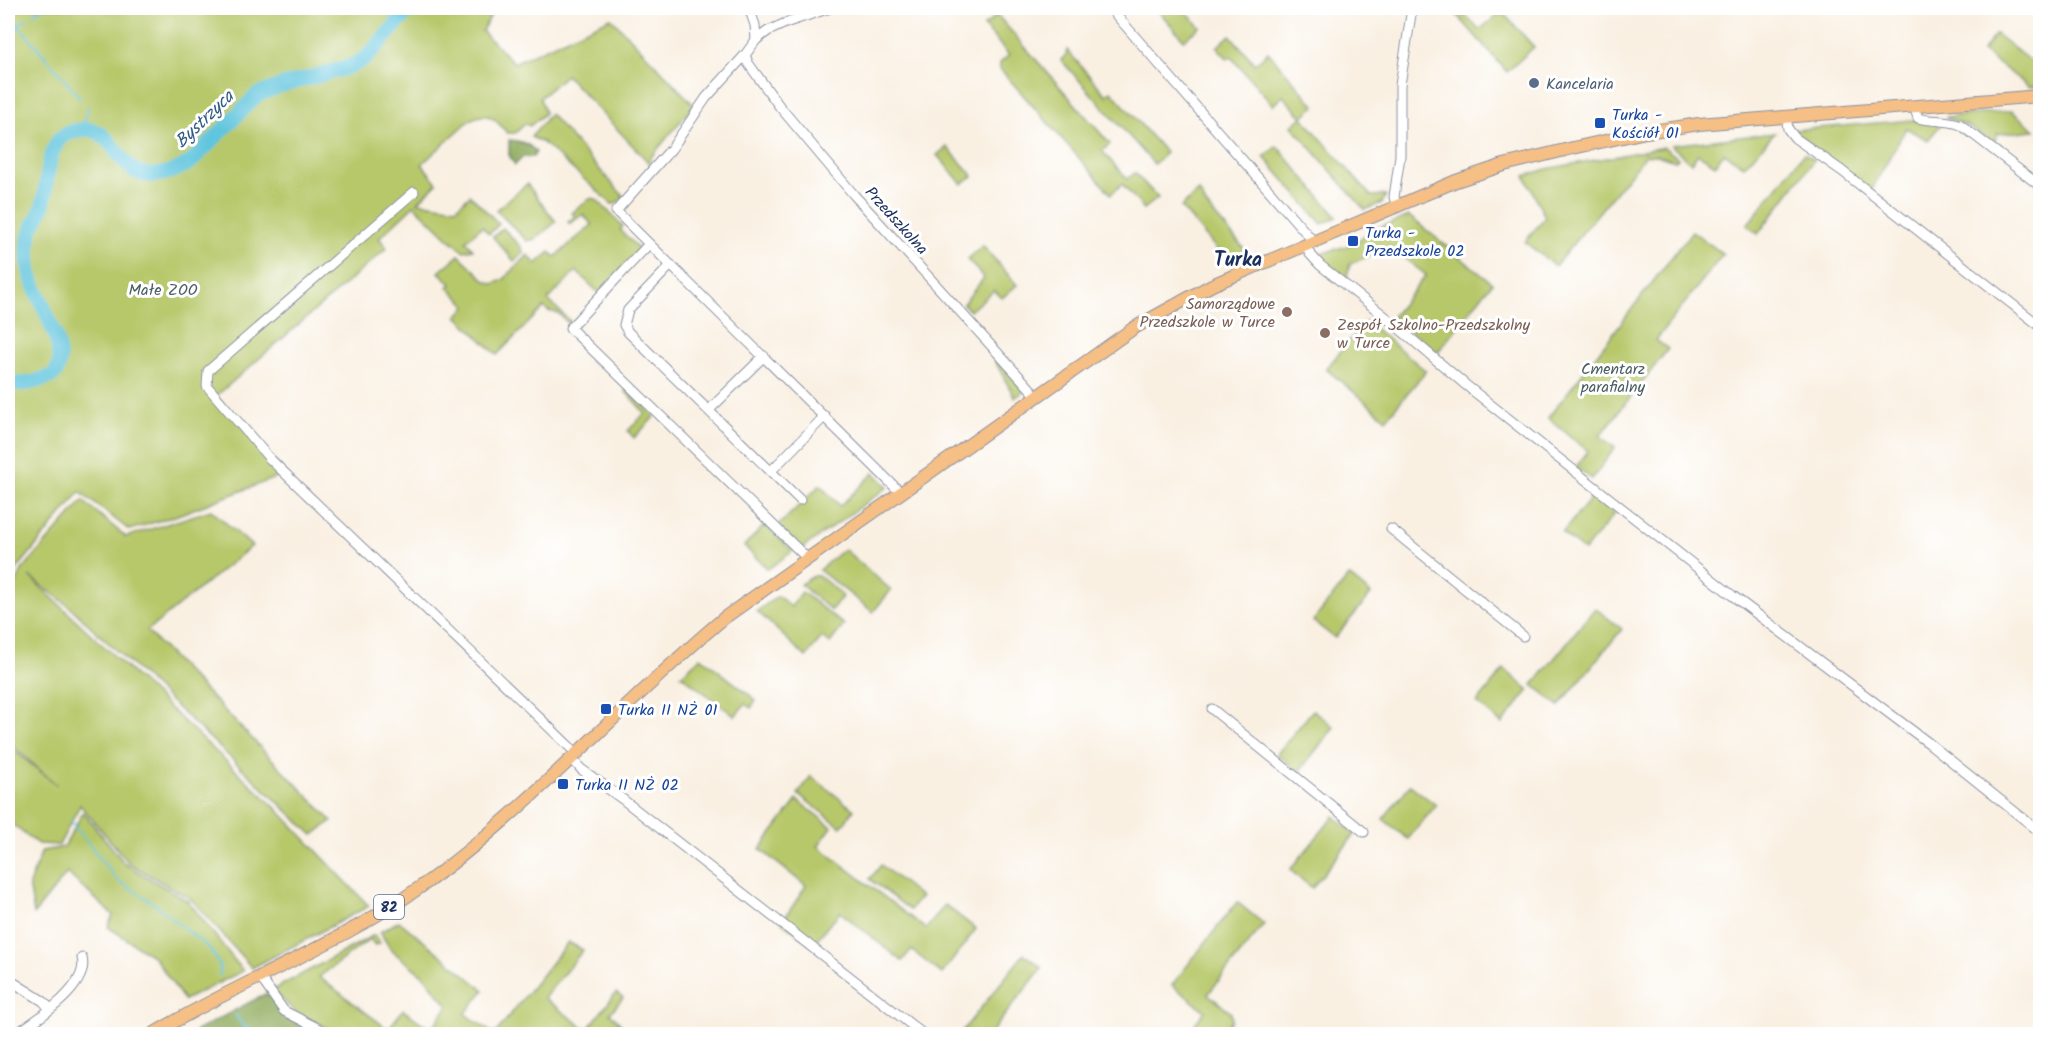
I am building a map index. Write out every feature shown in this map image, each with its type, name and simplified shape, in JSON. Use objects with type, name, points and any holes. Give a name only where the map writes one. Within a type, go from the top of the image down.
[{"type":"main road","name":"82","points":[[153,1035],[260,976],[342,935],[420,887],[483,839],[693,643],[724,618],[1134,327],[1212,285],[1456,181],[1598,142],[1673,127],[2040,96]]},
{"type":"street","points":[[749,8],[755,25],[756,39]]},
{"type":"street","points":[[830,8],[788,22],[756,39],[745,55],[713,90],[672,147],[616,211],[900,492]]},
{"type":"street","points":[[1110,8],[1309,243],[1310,254],[1320,265],[1476,393],[1733,596],[1935,748],[2040,832]]},
{"type":"street","points":[[1397,206],[1394,197],[1400,156],[1400,86],[1412,8]]},
{"type":"street","name":"Przedszkolna","points":[[745,55],[748,63],[780,107],[854,195],[1037,396]]},
{"type":"street","points":[[1914,106],[1918,118],[1946,120],[1960,125],[2040,186]]},
{"type":"street","points":[[1786,116],[1788,129],[1795,138],[1842,171],[2040,326]]},
{"type":"street","points":[[414,192],[208,371],[207,386],[270,459],[573,756],[581,769],[923,1035]]},
{"type":"street","points":[[649,244],[570,328],[807,558]]},
{"type":"street","points":[[671,265],[628,310],[624,325],[628,332],[800,500]]},
{"type":"street","points":[[709,410],[764,356]]},
{"type":"street","points":[[771,471],[825,416]]},
{"type":"street","points":[[1391,529],[1523,636]]},
{"type":"street","points":[[1212,709],[1364,832]]},
{"type":"street","points":[[16,1035],[66,995],[79,977],[82,958]]},
{"type":"street","points":[[260,976],[284,1011],[329,1035]]},
{"type":"street","points":[[8,979],[43,1001],[50,1009]]},
{"type":"green space","name":"Małe ZOO","points":[[8,8],[495,8],[482,31],[514,63],[611,18],[694,105],[652,156],[649,163],[566,75],[540,98],[545,113],[530,126],[525,124],[515,133],[507,133],[487,116],[470,120],[422,164],[437,183],[418,202],[456,208],[470,195],[499,224],[489,234],[482,226],[466,241],[473,249],[464,251],[414,205],[379,238],[387,248],[216,396],[286,474],[175,516],[129,530],[80,492],[17,569],[8,587]]},
{"type":"green space","points":[[1156,8],[1183,8],[1200,27],[1184,40]]},
{"type":"green space","points":[[1451,8],[1459,8],[1479,30],[1502,12],[1534,47],[1507,72]]},
{"type":"green space","points":[[997,15],[1110,144],[1102,151],[1127,179],[1135,173],[1158,198],[1144,209],[1122,184],[1111,194],[1000,69],[1000,63],[1009,55],[984,26]]},
{"type":"green space","points":[[1996,34],[2040,69],[2040,86],[2029,87],[1982,51]]},
{"type":"green space","points":[[1230,35],[1255,64],[1268,52],[1315,106],[1302,117],[1283,96],[1273,105],[1231,57],[1228,59],[1217,47]]},
{"type":"green space","points":[[1067,50],[1106,95],[1111,91],[1166,153],[1154,164],[1061,60]]},
{"type":"green space","points":[[2012,111],[2035,130],[1997,134],[1994,144],[1969,127],[1945,117]]},
{"type":"green space","points":[[550,114],[624,197],[612,204],[542,142],[531,137]]},
{"type":"green space","points":[[1302,117],[1371,196],[1386,195],[1382,203],[1365,210],[1292,126]]},
{"type":"green space","points":[[1914,120],[1942,123],[1928,140],[1906,128],[1871,191],[1792,130]]},
{"type":"green space","points":[[1775,133],[1744,166],[1724,153],[1715,165],[1698,154],[1691,163],[1671,145]]},
{"type":"green space","points":[[509,140],[524,143],[536,152],[533,157],[523,157],[515,165],[509,155]]},
{"type":"green space","points":[[1277,146],[1337,217],[1322,224],[1264,157]]},
{"type":"green space","points":[[947,147],[973,176],[962,184],[937,155]]},
{"type":"green space","points":[[1664,147],[1678,158],[1675,161],[1656,155],[1646,155],[1555,266],[1525,242],[1545,217],[1525,176],[1547,169]]},
{"type":"green space","points":[[1804,153],[1814,160],[1758,234],[1747,225]]},
{"type":"green space","points":[[527,184],[556,222],[535,239],[527,241],[496,210]]},
{"type":"green space","points":[[1199,191],[1206,205],[1252,258],[1230,265],[1181,207]]},
{"type":"green space","points":[[593,198],[623,226],[620,230],[639,249],[599,293],[576,271],[548,300],[571,322],[568,323],[558,313],[548,311],[544,307],[497,355],[457,316],[467,306],[448,287],[451,284],[439,272],[459,255],[486,281],[493,284],[503,280],[528,255],[536,264],[550,252],[555,257],[592,225],[583,214],[570,224],[568,222],[575,216],[572,213]]},
{"type":"green space","points":[[1409,216],[1492,283],[1437,353],[1392,317],[1426,275],[1390,247],[1350,264],[1346,280],[1316,255],[1347,246],[1370,231]]},
{"type":"green space","points":[[503,228],[522,248],[523,253],[514,261],[493,237]]},
{"type":"green space","name":"Cmentarz parafialny","points":[[1692,231],[1723,254],[1656,340],[1668,349],[1600,436],[1615,448],[1592,479],[1576,467],[1588,451],[1548,418]]},
{"type":"green space","points":[[983,246],[1017,285],[1002,298],[994,290],[970,311],[963,304],[984,278],[967,259]]},
{"type":"green space","points":[[1366,321],[1426,371],[1386,419],[1326,369]]},
{"type":"green space","points":[[990,352],[1022,389],[1023,392],[1015,398]]},
{"type":"green space","points":[[627,389],[655,416],[634,438],[628,431],[645,413],[625,391]]},
{"type":"green space","points":[[874,473],[888,487],[801,549],[778,526],[820,485],[840,506]]},
{"type":"green space","points":[[1593,496],[1615,513],[1584,551],[1562,533]]},
{"type":"green space","points":[[83,501],[126,537],[211,510],[252,546],[147,631],[332,821],[313,835],[70,607],[29,576],[277,809],[369,906],[252,968],[191,899],[130,864],[80,805],[59,845],[38,844],[8,821],[8,746],[57,785],[8,742],[8,603],[22,570]]},
{"type":"green space","points":[[765,525],[793,551],[768,569],[744,546]]},
{"type":"green space","points":[[844,549],[891,590],[873,612],[819,570]]},
{"type":"green space","points":[[814,576],[819,576],[842,597],[831,610],[800,584]]},
{"type":"green space","points":[[1349,576],[1371,594],[1335,638],[1313,621]]},
{"type":"green space","points":[[802,592],[844,625],[830,643],[822,637],[806,657],[757,611],[778,596],[791,607]]},
{"type":"green space","points":[[1595,608],[1622,629],[1559,706],[1533,685]]},
{"type":"green space","points":[[701,657],[756,700],[751,708],[745,704],[735,716],[681,675]]},
{"type":"green space","points":[[1504,669],[1529,690],[1502,724],[1477,703]]},
{"type":"green space","points":[[1313,710],[1334,727],[1299,772],[1277,754]]},
{"type":"green space","points":[[811,776],[854,810],[841,827],[798,794]]},
{"type":"green space","points":[[1410,785],[1436,805],[1408,839],[1383,819]]},
{"type":"green space","points":[[797,800],[832,827],[818,846],[926,929],[945,905],[976,929],[942,974],[911,950],[902,961],[840,912],[812,945],[782,922],[806,886],[760,849]]},
{"type":"green space","points":[[83,812],[125,864],[188,901],[243,971],[184,1000],[154,957],[108,927],[113,915],[67,873],[34,914],[29,884],[42,851],[64,847]]},
{"type":"green space","points":[[1334,816],[1355,834],[1312,888],[1290,870]]},
{"type":"green space","points":[[881,865],[921,897],[910,910],[870,879]]},
{"type":"green space","points":[[1237,902],[1264,924],[1208,994],[1231,1013],[1232,1020],[1221,1034],[1187,1034],[1205,1011],[1172,985]]},
{"type":"green space","points":[[399,921],[484,990],[465,1014],[494,1034],[340,1034],[295,1012],[273,990],[374,935],[380,943],[375,945],[370,939],[319,977],[388,1029],[403,1010],[431,1029],[448,1006],[425,977],[391,950],[380,932]]},
{"type":"green space","points":[[568,942],[583,950],[544,998],[587,1030],[616,993],[623,998],[610,1013],[630,1034],[495,1034]]},
{"type":"green space","points":[[1024,954],[1042,968],[990,1034],[960,1034]]},
{"type":"green space","points":[[267,993],[284,1015],[324,1034],[194,1034],[196,1031]]},
{"type":"waterway","points":[[34,14],[43,8]]},
{"type":"waterway","name":"Bystrzyca","points":[[8,382],[21,384],[34,382],[52,376],[57,370],[58,346],[31,277],[28,250],[31,230],[43,205],[51,158],[58,141],[63,136],[80,130],[98,132],[128,166],[141,174],[156,175],[179,169],[191,162],[257,95],[280,86],[349,67],[365,59],[411,8]]},
{"type":"waterway","points":[[8,13],[80,98]]},
{"type":"waterway","points":[[8,30],[27,19]]},
{"type":"waterway","points":[[83,129],[88,107]]},
{"type":"waterway","points":[[71,821],[117,880],[152,902],[210,949],[220,966],[220,976]]},
{"type":"waterway","points":[[236,1015],[242,1025],[259,1034]]},
{"type":"place","name":"Kancelaria","points":[[1534,83]]},
{"type":"place","name":"Turka - Kościół 01","points":[[1600,123]]},
{"type":"place","name":"Turka - Przedszkole 02","points":[[1353,241]]},
{"type":"place","name":"Samorządowe Przedszkole w Turce","points":[[1287,312]]},
{"type":"place","name":"Zespół Szkolno-Przedszkolny w Turce","points":[[1325,333]]},
{"type":"place","name":"Turka II NŻ 01","points":[[606,709]]},
{"type":"place","name":"Turka II NŻ 02","points":[[563,784]]},
{"type":"district","name":"Turka","points":[[1238,259]]}]
